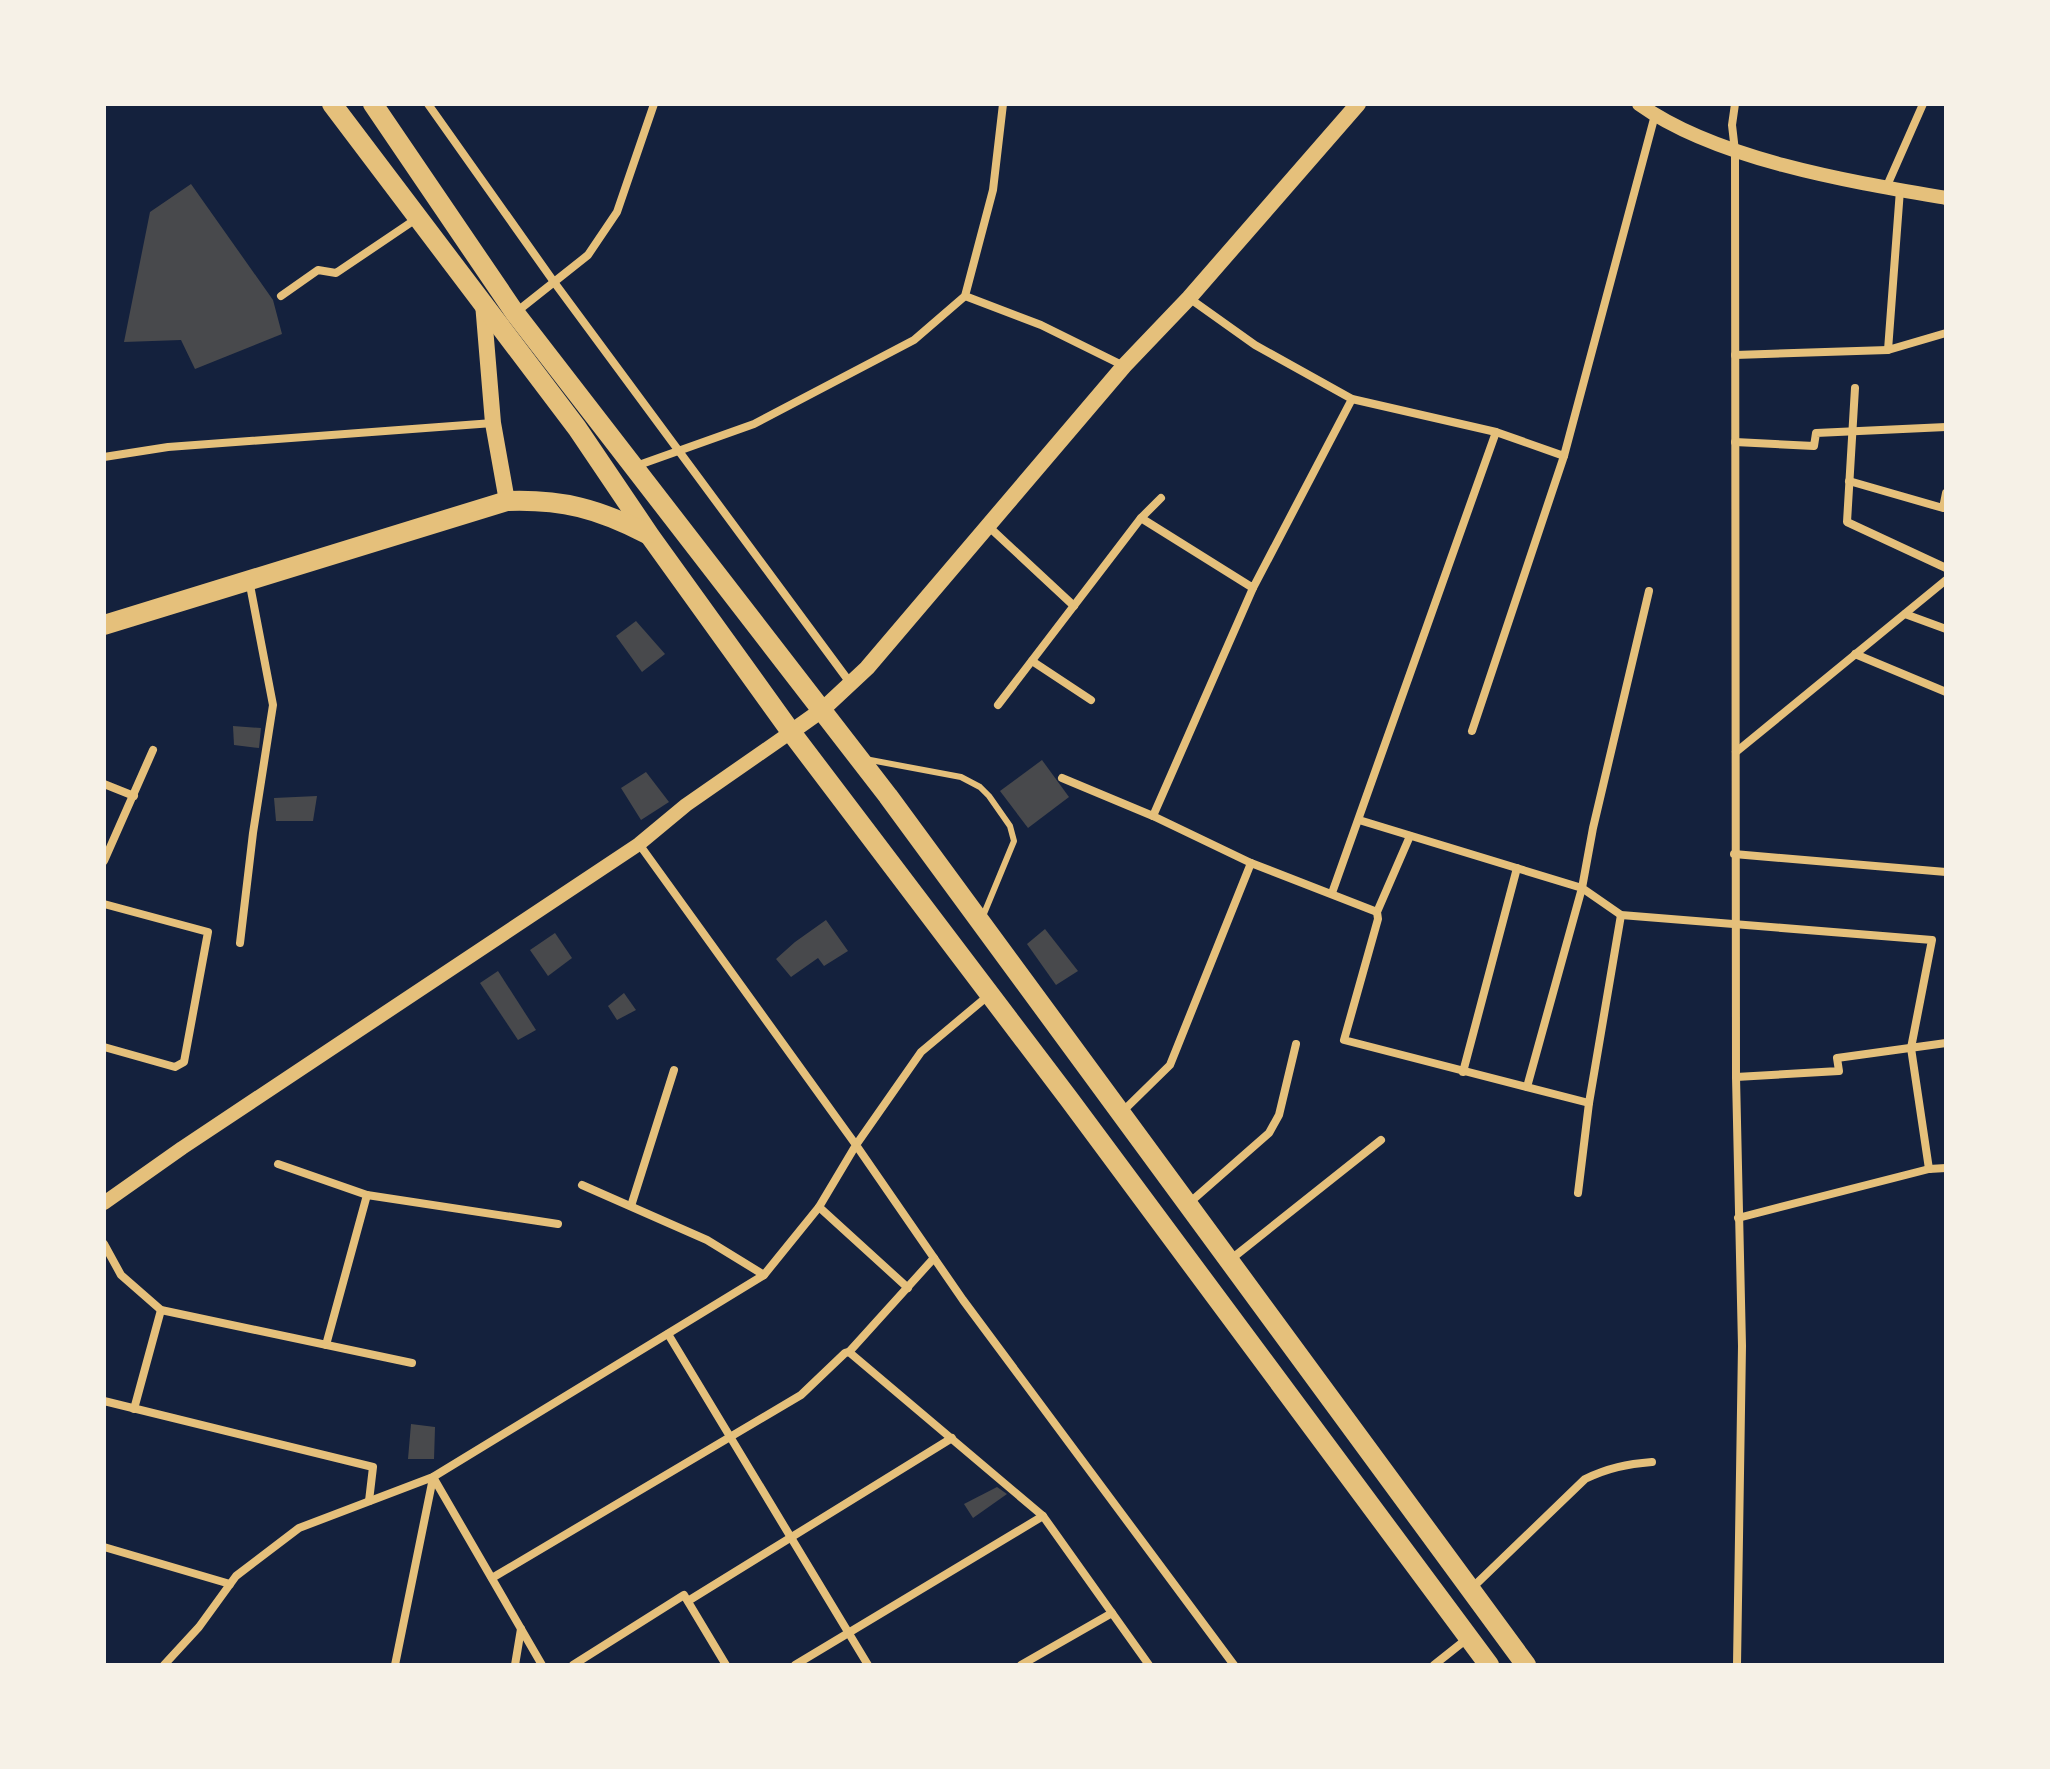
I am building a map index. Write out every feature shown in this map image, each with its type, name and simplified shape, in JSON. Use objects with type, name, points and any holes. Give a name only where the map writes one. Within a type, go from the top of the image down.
[{"type":"main road","points":[[332,104],[577,428],[650,536],[791,732],[1489,1665]]},
{"type":"main road","points":[[373,104],[515,313],[858,757],[1526,1665]]},
{"type":"main road","points":[[791,732],[851,684],[1124,366],[1189,298],[1358,104]]},
{"type":"main road","points":[[483,303],[493,423],[507,501]]},
{"type":"main road","points":[[104,625],[507,501],[559,501],[613,517],[650,536]]},
{"type":"main road","points":[[1309,1422],[1336,1405]]},
{"type":"street","points":[[428,104],[554,282],[851,684]]},
{"type":"street","points":[[515,313],[588,255],[617,212],[654,104]]},
{"type":"street","points":[[635,466],[754,424],[914,340],[965,296],[993,190],[1003,104]]},
{"type":"street","points":[[1639,104],[1655,115],[1735,151],[1893,189],[1946,198]]},
{"type":"street","points":[[1735,104],[1732,125],[1735,151],[1734,854],[1742,1346],[1737,1665]]},
{"type":"street","points":[[1888,350],[1893,189],[1923,104]]},
{"type":"street","points":[[1472,731],[1564,456],[1655,115]]},
{"type":"street","points":[[281,296],[318,270],[336,273],[419,217]]},
{"type":"street","points":[[965,296],[1041,325],[1124,366]]},
{"type":"street","points":[[1189,298],[1255,345],[1352,399],[1496,432],[1564,456]]},
{"type":"street","points":[[1735,355],[1888,350],[1946,333]]},
{"type":"street","points":[[1855,388],[1847,522],[1946,568]]},
{"type":"street","points":[[1153,816],[1253,588],[1352,399]]},
{"type":"street","points":[[104,457],[168,447],[493,423]]},
{"type":"street","points":[[1735,442],[1814,446],[1816,433],[1946,427]]},
{"type":"street","points":[[1332,893],[1496,432]]},
{"type":"street","points":[[1849,481],[1944,508],[1946,493]]},
{"type":"street","points":[[998,705],[1141,518],[1161,498]]},
{"type":"street","points":[[1141,518],[1253,588]]},
{"type":"street","points":[[988,526],[1074,606]]},
{"type":"street","points":[[240,943],[273,705],[249,579]]},
{"type":"street","points":[[1736,752],[1946,580]]},
{"type":"street","points":[[1527,1087],[1582,888],[1593,828],[1649,591]]},
{"type":"street","points":[[1905,614],[1946,629]]},
{"type":"street","points":[[1855,654],[1946,692]]},
{"type":"street","points":[[1032,661],[1091,700]]},
{"type":"street","points":[[106,1196],[639,844],[686,805],[791,732]]},
{"type":"street","points":[[104,861],[153,750]]},
{"type":"street","points":[[1062,778],[1153,816],[1251,863],[1377,912]]},
{"type":"street","points":[[104,784],[134,796]]},
{"type":"street","points":[[1359,820],[1582,888],[1621,915],[1932,940],[1911,1048],[1929,1169]]},
{"type":"street","points":[[1410,836],[1377,912],[1378,919],[1344,1040],[1589,1103]]},
{"type":"street","points":[[639,844],[934,1258],[1234,1665]]},
{"type":"street","points":[[1734,854],[1946,872]]},
{"type":"street","points":[[1120,1114],[1170,1065],[1251,863]]},
{"type":"street","points":[[1463,1072],[1517,868]]},
{"type":"street","points":[[104,904],[208,932],[184,1062],[175,1067],[104,1047]]},
{"type":"street","points":[[1578,1193],[1589,1103],[1621,915]]},
{"type":"street","points":[[164,1665],[199,1627],[236,1576],[299,1528],[433,1477],[764,1275],[819,1207],[856,1145],[921,1052],[990,994]]},
{"type":"street","points":[[1736,1077],[1839,1071],[1837,1058],[1946,1043]]},
{"type":"street","points":[[1188,1205],[1269,1133],[1279,1115],[1296,1044]]},
{"type":"street","points":[[631,1206],[674,1070]]},
{"type":"street","points":[[1229,1261],[1381,1140]]},
{"type":"street","points":[[278,1164],[367,1195],[558,1224]]},
{"type":"street","points":[[1738,1218],[1929,1169],[1946,1168]]},
{"type":"street","points":[[582,1185],[707,1240],[764,1275]]},
{"type":"street","points":[[326,1345],[367,1195]]},
{"type":"street","points":[[819,1207],[908,1288]]},
{"type":"street","points":[[104,1244],[121,1275],[161,1310],[412,1363]]},
{"type":"street","points":[[492,1578],[801,1395],[849,1352],[934,1258]]},
{"type":"street","points":[[134,1409],[161,1310]]},
{"type":"street","points":[[668,1334],[868,1665]]},
{"type":"street","points":[[849,1352],[1043,1516],[1149,1665]]},
{"type":"street","points":[[104,1401],[373,1467],[369,1501]]},
{"type":"street","points":[[688,1601],[952,1438]]},
{"type":"street","points":[[1471,1588],[1585,1479],[1606,1469],[1652,1462]]},
{"type":"street","points":[[433,1477],[542,1665]]},
{"type":"street","points":[[395,1665],[433,1477]]},
{"type":"street","points":[[795,1665],[1043,1516]]},
{"type":"street","points":[[104,1547],[230,1584]]},
{"type":"street","points":[[573,1665],[681,1595],[688,1601],[726,1665]]},
{"type":"street","points":[[1021,1665],[1112,1613]]},
{"type":"street","points":[[515,1665],[521,1629]]},
{"type":"street","points":[[1434,1665],[1469,1638]]},
{"type":"lane","points":[[858,757],[961,777],[989,796],[1010,826],[1014,841],[980,923]]},
{"type":"building","points":[[191,184],[273,300],[282,334],[195,369],[181,340],[124,342],[150,212]]},
{"type":"building","points":[[636,621],[665,654],[642,672],[616,636]]},
{"type":"building","points":[[233,726],[261,728],[259,748],[234,745]]},
{"type":"building","points":[[1042,760],[1069,797],[1028,828],[1000,791]]},
{"type":"building","points":[[646,772],[669,802],[641,820],[621,788]]},
{"type":"building","points":[[317,796],[313,821],[276,821],[274,798]]},
{"type":"building","points":[[826,920],[848,951],[824,966],[818,958],[791,977],[776,959]]},
{"type":"building","points":[[1045,929],[1078,971],[1056,985],[1027,944]]},
{"type":"building","points":[[555,933],[572,958],[548,976],[530,950]]},
{"type":"building","points":[[498,971],[536,1030],[518,1040],[480,983]]},
{"type":"building","points":[[624,993],[636,1010],[617,1020],[608,1006]]},
{"type":"building","points":[[411,1424],[435,1427],[434,1459],[408,1459]]},
{"type":"building","points":[[997,1487],[1007,1494],[973,1518],[964,1504]]}]
